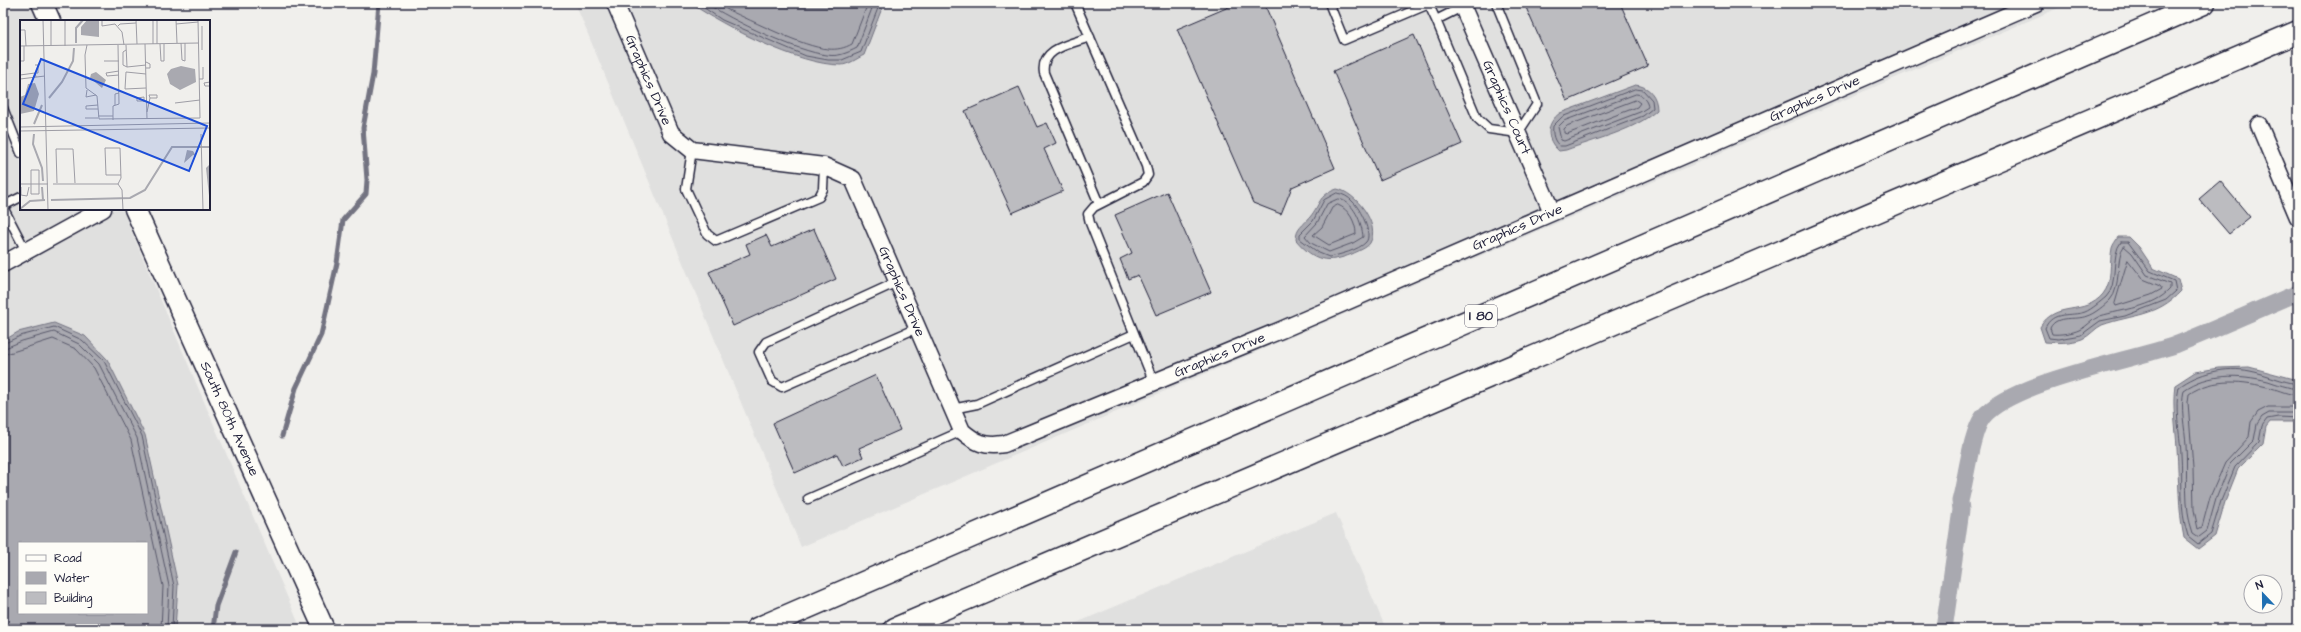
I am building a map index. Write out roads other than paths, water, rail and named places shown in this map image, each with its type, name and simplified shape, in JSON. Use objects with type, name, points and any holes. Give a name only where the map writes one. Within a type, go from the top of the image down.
[{"type":"highway","name":"I 80","points":[[757,629],[2204,3]]},
{"type":"highway","points":[[895,629],[2298,32]]},
{"type":"street","points":[[42,3],[50,20]]},
{"type":"street","name":"Graphics Drive","points":[[615,3],[671,133],[692,150],[824,166],[853,179],[962,431],[982,445],[1004,444],[1154,383],[2036,3]]},
{"type":"street","name":"Graphics Court","points":[[1465,4],[1552,212]]},
{"type":"street","points":[[2259,125],[2298,217]]},
{"type":"street","points":[[3,264],[101,210]]},
{"type":"street","name":"South 80th Avenue","points":[[135,210],[324,629]]},
{"type":"lane","points":[[1075,3],[1140,149],[1148,175],[1143,182],[1099,204],[1088,214],[1090,223],[1154,383]]},
{"type":"lane","points":[[1329,3],[1344,40],[1429,3],[1477,118],[1489,129],[1518,133],[1537,104],[1496,3]]},
{"type":"lane","points":[[1436,20],[1465,4]]},
{"type":"lane","points":[[1090,37],[1060,48],[1046,57],[1043,64],[1044,73],[1099,204]]},
{"type":"lane","points":[[3,108],[20,150]]},
{"type":"lane","points":[[692,150],[686,189],[706,234],[716,241],[819,197],[823,188],[824,166]]},
{"type":"lane","points":[[20,198],[3,206],[26,251]]},
{"type":"lane","points":[[897,282],[766,342],[760,352],[772,381],[782,387],[917,328]]},
{"type":"lane","points":[[952,409],[977,404],[1134,334]]},
{"type":"lane","points":[[808,499],[962,431]]},
{"type":"water","points":[[690,3],[884,3],[864,55],[850,63],[841,65],[804,59],[784,52],[742,33]]},
{"type":"water","points":[[1635,85],[1644,87],[1654,96],[1656,100],[1657,110],[1648,117],[1626,129],[1566,150],[1559,151],[1554,146],[1549,136],[1549,131],[1552,121],[1560,113]]},
{"type":"water","points":[[1337,189],[1344,191],[1358,202],[1369,218],[1372,227],[1372,235],[1369,245],[1352,254],[1335,259],[1321,259],[1303,247],[1296,240],[1296,236],[1300,227],[1326,194]]},
{"type":"water","points":[[2118,237],[2129,237],[2139,247],[2153,268],[2178,279],[2181,291],[2163,306],[2144,314],[2102,325],[2082,339],[2054,343],[2045,342],[2040,327],[2047,319],[2062,311],[2087,305],[2095,301],[2103,294],[2108,284],[2112,248]]},
{"type":"water","points":[[54,323],[85,336],[107,359],[145,435],[178,585],[175,629],[3,629],[3,341],[18,332]]},
{"type":"water","points":[[2249,367],[2298,380],[2298,422],[2270,422],[2266,427],[2263,444],[2238,469],[2225,502],[2215,536],[2198,549],[2184,538],[2182,527],[2174,409],[2175,385],[2195,372],[2218,368]]},
{"type":"waterway","points":[[282,436],[296,388],[321,335],[337,263],[343,220],[366,194],[367,180],[363,128],[373,74],[379,3]]},
{"type":"waterway","points":[[1944,629],[1961,510],[1960,501],[1975,434],[1983,417],[1998,405],[2019,393],[2044,383],[2175,345],[2298,293]]},
{"type":"waterway","points":[[213,629],[216,606],[236,552]]}]
